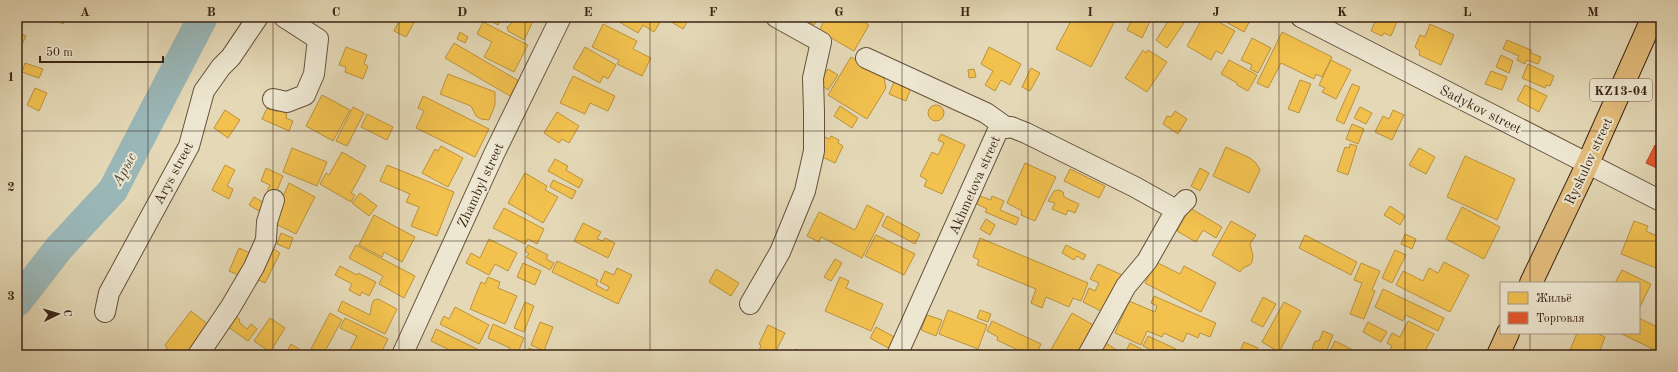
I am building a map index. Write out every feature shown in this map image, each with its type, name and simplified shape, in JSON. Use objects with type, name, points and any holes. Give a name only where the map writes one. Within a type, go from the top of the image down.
[{"type":"main road","name":"Ryskulov street","points":[[1531,282],[1588,163],[1653,17]]},
{"type":"main road","points":[[1498,355],[1508,334]]},
{"type":"street","name":"Arys street","points":[[105,312],[109,294],[189,146],[204,92],[258,17]]},
{"type":"street","points":[[273,99],[287,102],[305,95],[314,74],[315,67],[318,39],[284,17]]},
{"type":"street","name":"Zhambyl street","points":[[402,355],[494,154],[561,17]]},
{"type":"street","points":[[750,304],[780,252],[804,191],[814,151],[812,78],[821,42],[776,17]]},
{"type":"street","name":"Sadykov street","points":[[1301,17],[1661,201]]},
{"type":"street","points":[[866,58],[986,112],[1007,128]]},
{"type":"street","name":"Akhmetova street","points":[[897,355],[999,128],[1011,127],[1135,187],[1181,205],[1147,261],[1126,286],[1088,355]]},
{"type":"street","points":[[198,355],[230,308],[254,267],[266,240],[267,222],[274,200]]},
{"type":"building: Жильё","points":[[50,17],[66,17],[63,24]]},
{"type":"building: Жильё","points":[[401,17],[417,17],[406,37],[394,31]]},
{"type":"building: Жильё","points":[[484,17],[503,17],[498,25]]},
{"type":"building: Жильё","points":[[515,17],[535,17],[524,40],[508,31],[507,27],[511,24]]},
{"type":"building: Жильё","points":[[593,17],[609,17],[607,23]]},
{"type":"building: Жильё","points":[[611,17],[663,18],[654,32],[643,25],[638,33]]},
{"type":"building: Жильё","points":[[663,17],[690,17],[683,29]]},
{"type":"building: Жильё","points":[[799,17],[819,17],[814,25]]},
{"type":"building: Жильё","points":[[826,17],[854,17],[869,25],[854,51],[819,31]]},
{"type":"building: Жильё","points":[[1073,17],[1117,17],[1091,67],[1056,49]]},
{"type":"building: Жильё","points":[[1133,17],[1152,17],[1142,38],[1127,30]]},
{"type":"building: Жильё","points":[[1171,17],[1188,17],[1167,48],[1156,40]]},
{"type":"building: Жильё","points":[[1203,17],[1210,17],[1235,31],[1222,54],[1216,51],[1211,60],[1187,46]]},
{"type":"building: Жильё","points":[[1217,17],[1252,17],[1244,32]]},
{"type":"building: Жильё","points":[[1377,17],[1399,17],[1391,36],[1384,33],[1382,36],[1371,31]]},
{"type":"building: Жильё","points":[[483,22],[528,45],[514,72],[484,57],[492,42],[477,34]]},
{"type":"building: Жильё","points":[[603,24],[637,41],[633,49],[651,58],[642,76],[617,64],[619,60],[592,47]]},
{"type":"building: Жильё","points":[[1430,24],[1454,35],[1441,65],[1419,55],[1420,51],[1415,47],[1420,35],[1425,37]]},
{"type":"building: Жильё","points":[[17,31],[26,36],[17,55]]},
{"type":"building: Жильё","points":[[460,32],[468,37],[465,43],[457,39]]},
{"type":"building: Жильё","points":[[1282,32],[1332,57],[1322,77],[1316,74],[1314,79],[1281,63],[1268,88],[1257,83]]},
{"type":"building: Жильё","points":[[1252,38],[1271,48],[1258,73],[1250,69],[1252,65],[1241,60]]},
{"type":"building: Жильё","points":[[1507,40],[1531,50],[1531,53],[1541,57],[1538,64],[1527,60],[1525,64],[1517,60],[1519,56],[1503,49]]},
{"type":"building: Жильё","points":[[454,43],[519,81],[510,96],[445,58]]},
{"type":"building: Жильё","points":[[346,47],[367,55],[364,64],[368,66],[363,79],[345,72],[346,67],[339,65]]},
{"type":"building: Жильё","points":[[585,47],[616,65],[608,79],[603,76],[600,83],[573,68]]},
{"type":"building: Жильё","points":[[989,47],[1021,64],[1010,85],[1001,80],[995,91],[985,85],[993,71],[981,64]]},
{"type":"building: Жильё","points":[[1143,50],[1146,53],[1148,50],[1167,62],[1147,92],[1125,78]]},
{"type":"building: Жильё","points":[[1501,55],[1513,61],[1509,73],[1496,67]]},
{"type":"building: Жильё","points":[[851,57],[884,78],[886,88],[867,119],[828,95]]},
{"type":"building: Жильё","points":[[1229,60],[1257,75],[1248,91],[1221,74]]},
{"type":"building: Жильё","points":[[1331,60],[1351,70],[1336,99],[1322,92],[1325,88],[1319,85]]},
{"type":"building: Жильё","points":[[25,63],[43,69],[39,78],[22,72]]},
{"type":"building: Жильё","points":[[1528,64],[1554,76],[1550,86],[1546,85],[1545,88],[1522,78]]},
{"type":"building: Жильё","points":[[1031,68],[1040,73],[1030,91],[1022,87]]},
{"type":"building: Жильё","points":[[828,69],[838,75],[828,90],[818,83]]},
{"type":"building: Жильё","points":[[974,69],[976,77],[969,78],[968,70]]},
{"type":"building: Жильё","points":[[1491,71],[1507,77],[1502,90],[1485,84]]},
{"type":"building: Жильё","points":[[448,74],[495,92],[495,105],[489,120],[481,119],[476,116],[471,106],[440,94]]},
{"type":"building: Жильё","points":[[573,76],[615,96],[608,111],[590,103],[585,114],[560,103]]},
{"type":"building: Жильё","points":[[1300,80],[1311,84],[1299,113],[1288,109]]},
{"type":"building: Жильё","points":[[894,82],[911,88],[906,101],[889,94]]},
{"type":"building: Жильё","points":[[1352,84],[1360,87],[1344,124],[1336,120]]},
{"type":"building: Жильё","points":[[1525,85],[1547,96],[1539,112],[1517,100]]},
{"type":"building: Жильё","points":[[35,88],[47,93],[39,111],[27,105]]},
{"type":"building: Жильё","points":[[322,95],[350,110],[333,141],[306,126]]},
{"type":"building: Жильё","points":[[423,96],[489,129],[475,157],[416,128],[424,111],[418,108]]},
{"type":"building: Жильё","points":[[933,105],[939,105],[944,110],[942,119],[939,121],[933,121],[928,116],[928,110]]},
{"type":"building: Жильё","points":[[840,106],[858,118],[852,128],[834,116]]},
{"type":"building: Жильё","points":[[353,107],[364,113],[347,146],[336,141]]},
{"type":"building: Жильё","points":[[1360,107],[1372,113],[1366,124],[1354,118]]},
{"type":"building: Жильё","points":[[267,108],[278,112],[279,110],[287,114],[286,118],[293,121],[289,131],[262,119]]},
{"type":"building: Жильё","points":[[225,110],[240,120],[228,138],[214,128]]},
{"type":"building: Жильё","points":[[1393,110],[1404,115],[1392,140],[1375,132],[1383,116],[1389,119]]},
{"type":"building: Жильё","points":[[1175,111],[1187,119],[1178,134],[1163,124],[1167,116],[1171,117]]},
{"type":"building: Жильё","points":[[557,112],[579,126],[569,143],[562,139],[559,143],[544,133]]},
{"type":"building: Жильё","points":[[367,114],[393,127],[387,140],[361,127]]},
{"type":"building: Жильё","points":[[1352,124],[1364,129],[1358,144],[1346,139]]},
{"type":"building: Жильё","points":[[941,134],[965,145],[942,194],[924,186],[927,180],[920,176],[932,152],[938,155],[944,143],[938,140]]},
{"type":"building: Жильё","points":[[831,136],[839,140],[838,143],[843,146],[835,163],[816,154],[825,137],[829,139]]},
{"type":"building: Жильё","points":[[1350,144],[1357,146],[1348,175],[1337,171],[1345,147],[1349,148]]},
{"type":"building: Жильё","points":[[441,146],[463,158],[448,187],[422,173],[435,149],[438,151]]},
{"type":"building: Жильё","points":[[1226,147],[1250,158],[1256,163],[1260,170],[1249,193],[1213,176]]},
{"type":"building: Жильё","points":[[292,148],[327,162],[317,186],[283,172]]},
{"type":"building: Жильё","points":[[1419,148],[1435,157],[1426,174],[1409,165]]},
{"type":"building: Жильё","points":[[342,152],[366,166],[351,193],[355,195],[351,202],[320,184],[326,173],[329,175]]},
{"type":"building: Жильё","points":[[1465,156],[1515,179],[1497,220],[1447,197]]},
{"type":"building: Жильё","points":[[555,159],[568,166],[566,170],[583,180],[579,188],[548,171]]},
{"type":"building: Жильё","points":[[1025,163],[1056,177],[1035,221],[1021,215],[1022,211],[1007,203]]},
{"type":"building: Жильё","points":[[225,165],[235,170],[227,186],[233,189],[229,199],[212,190]]},
{"type":"building: Жильё","points":[[387,165],[454,192],[437,236],[411,226],[419,207],[406,202],[410,194],[380,181]]},
{"type":"building: Жильё","points":[[266,168],[283,176],[277,190],[274,189],[272,194],[267,192],[270,185],[261,181]]},
{"type":"building: Жильё","points":[[1200,168],[1209,173],[1200,191],[1191,186]]},
{"type":"building: Жильё","points":[[1070,169],[1105,186],[1099,198],[1064,181]]},
{"type":"building: Жильё","points":[[525,173],[547,186],[545,190],[558,197],[543,223],[508,203]]},
{"type":"building: Жильё","points":[[553,180],[576,191],[572,199],[550,187]]},
{"type":"building: Жильё","points":[[289,183],[315,197],[296,234],[272,222]]},
{"type":"building: Жильё","points":[[1059,190],[1063,192],[1064,197],[1079,204],[1075,213],[1068,210],[1066,215],[1052,209],[1055,203],[1048,201],[1054,191]]},
{"type":"building: Жильё","points":[[360,193],[377,206],[369,216],[352,203]]},
{"type":"building: Жильё","points":[[980,196],[991,200],[992,196],[1004,201],[1000,210],[1019,218],[1016,225],[985,212],[987,209],[977,204]]},
{"type":"building: Жильё","points":[[254,197],[264,203],[259,211],[249,205]]},
{"type":"building: Жильё","points":[[867,205],[884,214],[862,258],[821,237],[819,242],[807,236],[819,212],[855,230]]},
{"type":"building: Жильё","points":[[1390,206],[1405,216],[1400,225],[1384,215]]},
{"type":"building: Жильё","points":[[1462,207],[1500,227],[1484,259],[1446,239]]},
{"type":"building: Жильё","points":[[504,208],[544,229],[537,244],[528,239],[525,244],[493,228]]},
{"type":"building: Жильё","points":[[1190,208],[1222,227],[1216,238],[1203,230],[1196,242],[1177,231]]},
{"type":"building: Жильё","points":[[374,215],[415,237],[402,262],[384,252],[382,257],[359,245]]},
{"type":"building: Жильё","points":[[887,216],[920,234],[915,244],[882,226]]},
{"type":"building: Жильё","points":[[986,219],[995,225],[990,235],[980,229]]},
{"type":"building: Жильё","points":[[1231,221],[1256,235],[1250,244],[1253,256],[1252,262],[1240,272],[1212,255]]},
{"type":"building: Жильё","points":[[1634,221],[1648,226],[1646,231],[1661,238],[1661,270],[1621,254]]},
{"type":"building: Жильё","points":[[583,223],[601,232],[597,239],[603,241],[605,238],[615,243],[608,258],[574,241]]},
{"type":"building: Жильё","points":[[281,233],[293,238],[289,249],[277,244]]},
{"type":"building: Жильё","points":[[1405,234],[1416,239],[1412,249],[1401,244]]},
{"type":"building: Жильё","points":[[876,235],[915,254],[904,275],[865,256]]},
{"type":"building: Жильё","points":[[1305,235],[1357,262],[1351,275],[1299,248]]},
{"type":"building: Жильё","points":[[980,238],[1088,283],[1081,301],[1073,298],[1069,307],[1046,297],[1042,308],[1031,303],[1036,289],[977,265],[979,260],[973,257]]},
{"type":"building: Жильё","points":[[489,239],[517,253],[508,271],[495,264],[489,275],[466,263],[471,253],[480,258]]},
{"type":"building: Жильё","points":[[356,245],[415,276],[404,298],[379,284],[383,276],[349,258]]},
{"type":"building: Жильё","points":[[528,245],[548,255],[546,259],[554,263],[550,270],[526,257],[529,254],[525,251]]},
{"type":"building: Жильё","points":[[1066,245],[1086,255],[1083,260],[1077,256],[1074,260],[1062,253]]},
{"type":"building: Жильё","points":[[239,248],[252,254],[243,277],[229,271]]},
{"type":"building: Жильё","points":[[272,248],[280,253],[265,283],[256,279]]},
{"type":"building: Жильё","points":[[1395,250],[1406,255],[1392,283],[1382,278]]},
{"type":"building: Жильё","points":[[835,259],[842,263],[831,281],[824,277]]},
{"type":"building: Жильё","points":[[557,261],[598,280],[596,285],[607,291],[609,287],[600,282],[605,271],[614,275],[617,268],[632,275],[618,304],[552,272]]},
{"type":"building: Жильё","points":[[1156,262],[1180,274],[1184,266],[1216,283],[1201,312],[1145,283]]},
{"type":"building: Жильё","points":[[1444,262],[1469,275],[1450,312],[1396,285],[1403,271],[1423,281],[1429,268],[1438,273]]},
{"type":"building: Жильё","points":[[523,263],[541,271],[535,285],[517,277]]},
{"type":"building: Жильё","points":[[1361,263],[1380,271],[1372,290],[1375,291],[1364,319],[1350,314],[1362,283],[1354,280]]},
{"type":"building: Жильё","points":[[1098,264],[1122,275],[1103,312],[1083,302],[1089,288],[1095,291],[1099,283],[1090,279]]},
{"type":"building: Жильё","points":[[340,266],[357,275],[358,273],[376,282],[369,296],[362,292],[360,296],[349,290],[352,284],[335,275]]},
{"type":"building: Жильё","points":[[716,269],[739,283],[731,296],[709,282]]},
{"type":"building: Жильё","points":[[1622,270],[1651,284],[1640,307],[1640,282],[1616,282]]},
{"type":"building: Жильё","points":[[488,277],[500,282],[498,288],[517,296],[505,324],[470,309],[481,282],[485,284]]},
{"type":"building: Жильё","points":[[840,277],[849,281],[846,288],[883,304],[871,331],[825,311]]},
{"type":"building: Жильё","points":[[1383,289],[1444,318],[1438,331],[1406,315],[1403,321],[1375,307]]},
{"type":"building: Жильё","points":[[1154,296],[1216,323],[1210,337],[1200,333],[1198,338],[1187,333],[1183,342],[1164,333],[1162,337],[1147,331],[1141,345],[1115,333],[1129,301],[1155,312],[1157,306],[1151,303]]},
{"type":"building: Жильё","points":[[1263,297],[1276,304],[1263,327],[1251,321]]},
{"type":"building: Жильё","points":[[378,299],[397,309],[385,334],[338,311],[342,301],[370,315],[374,300]]},
{"type":"building: Жильё","points":[[525,302],[534,306],[524,332],[514,328]]},
{"type":"building: Жильё","points":[[1284,302],[1301,311],[1279,352],[1262,342]]},
{"type":"building: Жильё","points":[[455,307],[489,325],[479,344],[440,324],[444,316],[449,319]]},
{"type":"building: Жильё","points":[[948,310],[987,325],[978,349],[939,334]]},
{"type":"building: Жильё","points":[[980,310],[991,314],[988,322],[977,318]]},
{"type":"building: Жильё","points":[[191,311],[210,326],[188,355],[169,355],[164,353],[167,348],[165,345]]},
{"type":"building: Жильё","points":[[232,313],[247,329],[251,324],[257,329],[248,341],[224,324]]},
{"type":"building: Жильё","points":[[330,313],[342,320],[325,351],[333,355],[318,355],[319,353],[311,349]]},
{"type":"building: Жильё","points":[[1072,313],[1095,326],[1079,355],[1053,355],[1049,353]]},
{"type":"building: Жильё","points":[[927,315],[942,320],[936,336],[921,330]]},
{"type":"building: Жильё","points":[[270,318],[285,328],[270,352],[254,341]]},
{"type":"building: Жильё","points":[[345,318],[388,339],[380,355],[348,354],[357,336],[340,328]]},
{"type":"building: Жильё","points":[[1640,318],[1661,329],[1661,353],[1622,334],[1640,334]]},
{"type":"building: Жильё","points":[[992,321],[1041,344],[1036,355],[1028,355],[997,340],[998,337],[987,331]]},
{"type":"building: Жильё","points":[[1408,321],[1434,334],[1423,355],[1397,355],[1389,351],[1392,346],[1387,343],[1392,333],[1400,337]]},
{"type":"building: Жильё","points":[[540,322],[553,327],[544,351],[531,345]]},
{"type":"building: Жильё","points":[[1368,322],[1387,332],[1381,342],[1363,332]]},
{"type":"building: Жильё","points":[[493,324],[524,338],[517,355],[507,355],[510,348],[488,338]]},
{"type":"building: Жильё","points":[[768,325],[785,333],[774,355],[768,355],[759,351],[761,345],[759,344]]},
{"type":"building: Жильё","points":[[876,327],[896,338],[890,349],[870,338]]},
{"type":"building: Жильё","points":[[436,329],[479,350],[476,355],[460,355],[431,341]]},
{"type":"building: Жильё","points":[[1323,331],[1333,335],[1325,355],[1317,355],[1311,352],[1315,341],[1319,341]]},
{"type":"building: Жильё","points":[[1577,334],[1598,334],[1605,337],[1599,353],[1604,355],[1568,355]]},
{"type":"building: Жильё","points":[[1148,336],[1176,349],[1174,355],[1161,355],[1143,346]]},
{"type":"building: Жильё","points":[[1335,341],[1363,355],[1328,355]]},
{"type":"building: Жильё","points":[[1244,342],[1258,348],[1255,355],[1238,355]]},
{"type":"building: Жильё","points":[[1106,343],[1124,355],[1098,355]]},
{"type":"building: Жильё","points":[[1130,343],[1152,355],[1133,355],[1126,351]]},
{"type":"building: Жильё","points":[[291,344],[307,354],[307,355],[285,355]]},
{"type":"building: Жильё","points":[[529,348],[542,353],[541,355],[525,355]]},
{"type":"building: Жильё","points":[[796,349],[807,355],[792,355]]},
{"type":"building: Торговля","points":[[1661,144],[1661,170],[1646,163],[1655,145],[1659,148]]},
{"type":"waterway","name":"Арыс","points":[[17,302],[59,248],[113,190],[203,17]]}]
